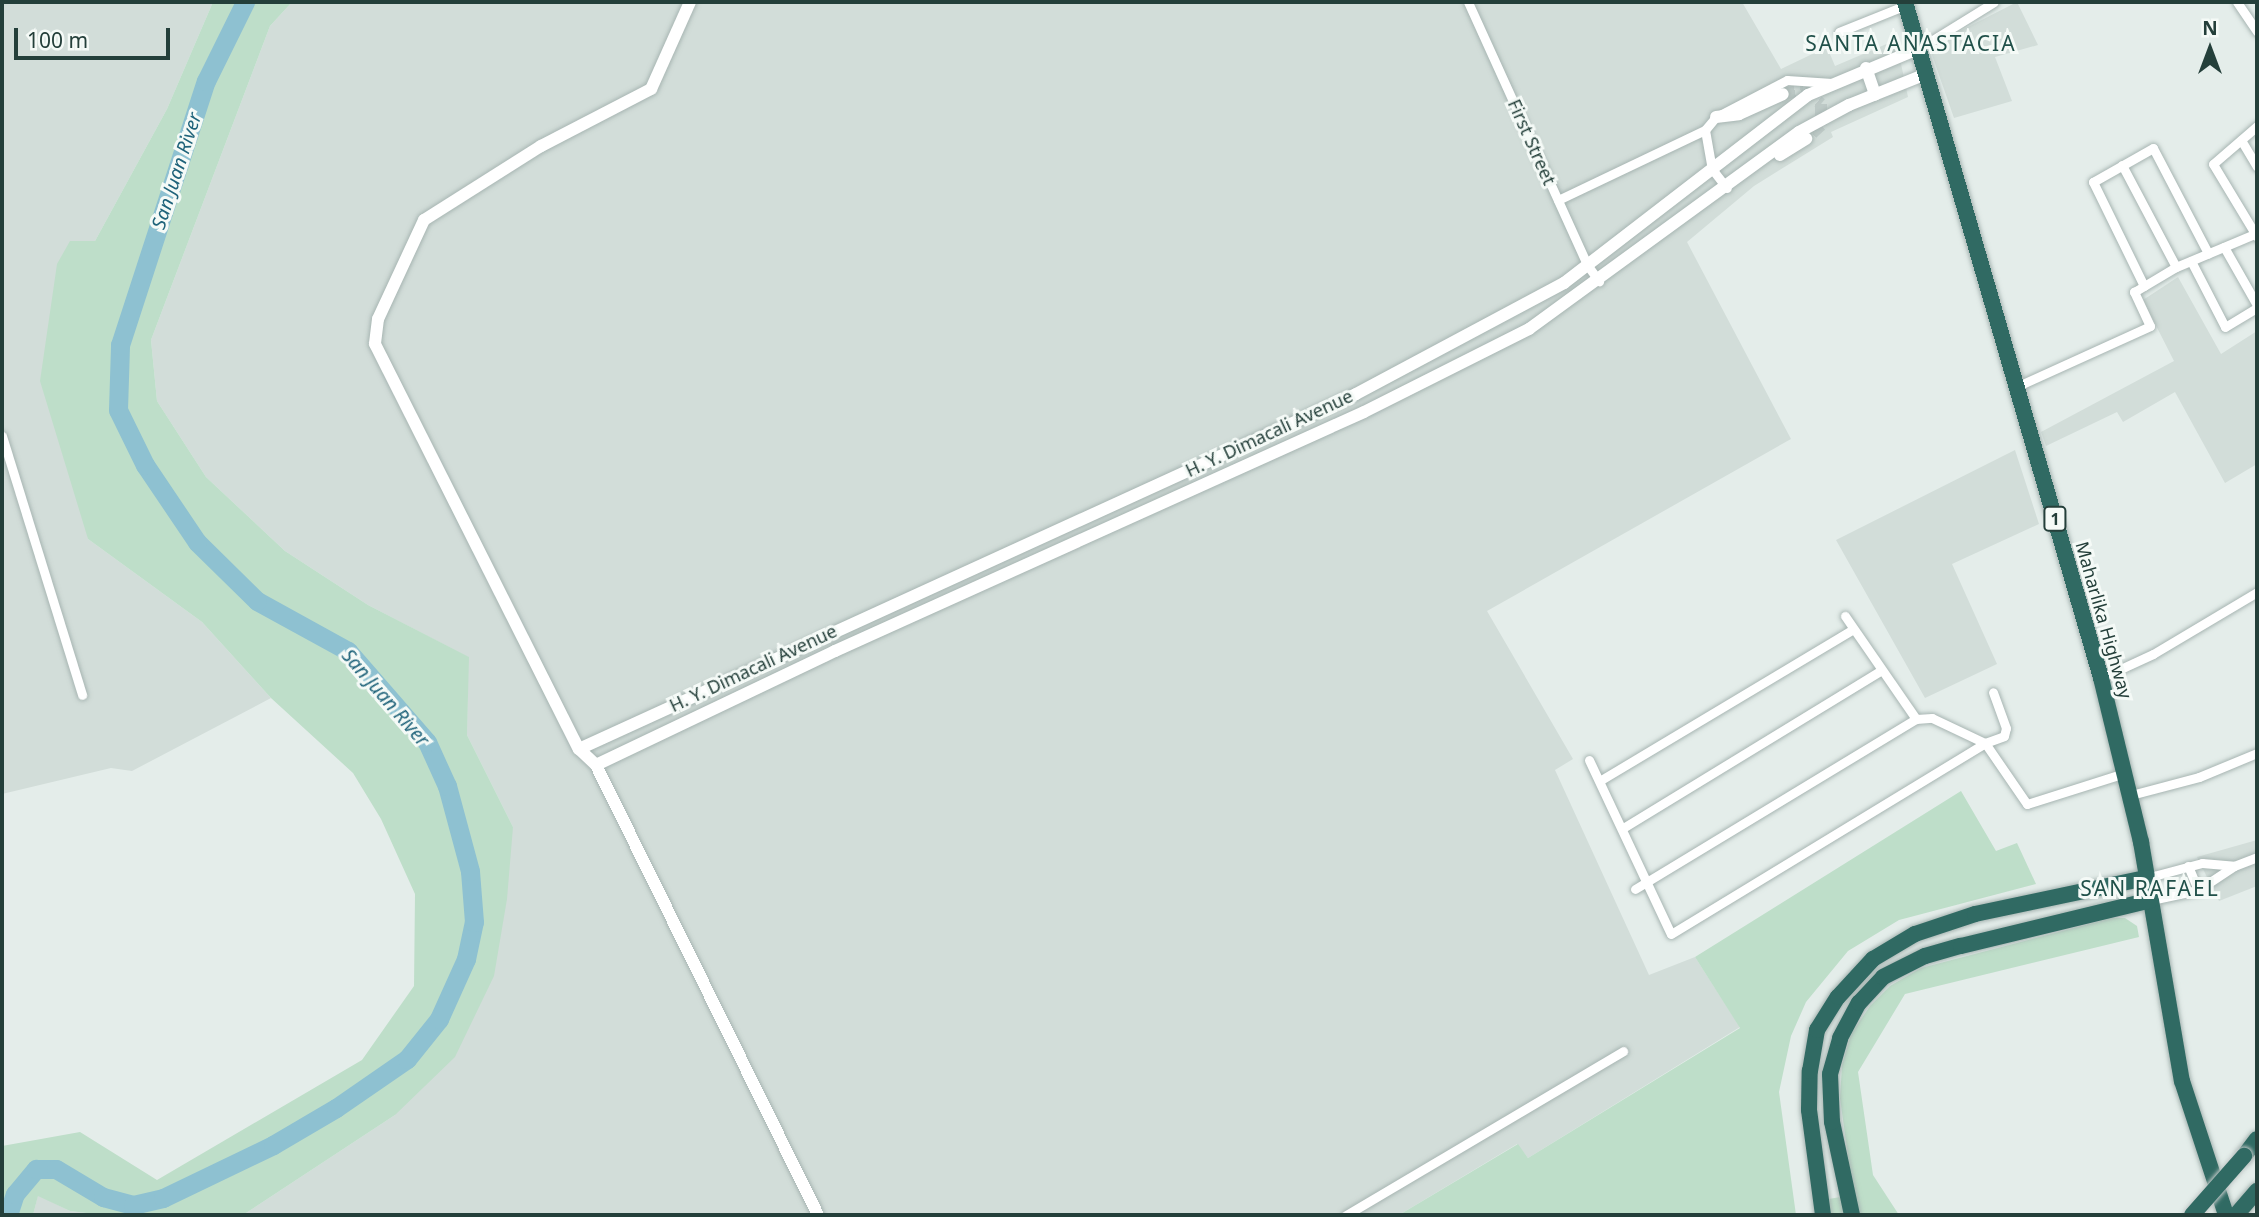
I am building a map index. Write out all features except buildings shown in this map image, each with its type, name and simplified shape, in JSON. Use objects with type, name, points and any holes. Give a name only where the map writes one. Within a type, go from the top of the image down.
[{"type":"highway","name":"Maharlika Highway","points":[[1906,4],[2101,678],[2131,795],[2182,1082],[2226,1215]]},
{"type":"highway","points":[[1823,1215],[1809,1110],[1810,1071],[1817,1030],[1838,997],[1873,960],[1915,934],[1975,914],[2147,878]]},
{"type":"highway","points":[[1852,1215],[1832,1122],[1830,1074],[1840,1038],[1859,1003],[1883,977],[1925,956],[2151,900]]},
{"type":"highway","points":[[2192,1215],[2257,1139]]},
{"type":"highway","points":[[2236,1215],[2257,1191]]},
{"type":"street","points":[[690,2],[652,89],[541,146],[424,220],[374,334],[380,354],[579,749],[596,765],[818,1215]]},
{"type":"street","name":"First Street","points":[[1468,2],[1588,267],[1600,281]]},
{"type":"street","points":[[1918,49],[1994,2]]},
{"type":"street","points":[[2237,2],[2257,32]]},
{"type":"street","points":[[1839,32],[1906,4]]},
{"type":"street","name":"H. Y. Dimacali Avenue","points":[[579,749],[1356,394],[1588,267],[1808,95],[1866,68],[1918,49]]},
{"type":"street","points":[[1866,68],[1875,94]]},
{"type":"street","name":"H. Y. Dimacali Avenue","points":[[596,765],[835,650],[1364,412],[1529,329],[1600,281],[1799,132],[1875,94],[1926,74]]},
{"type":"street","points":[[1559,200],[1705,130],[1716,117],[1787,80],[1833,84]]},
{"type":"street","points":[[1716,117],[1740,114],[1783,94]]},
{"type":"street","points":[[2018,386],[2150,326],[2134,292],[2176,267],[2257,234],[2213,164],[2257,125]]},
{"type":"street","points":[[1705,130],[1712,169],[1727,188]]},
{"type":"street","points":[[1749,171],[1806,139]]},
{"type":"street","points":[[2241,140],[2257,167]]},
{"type":"street","points":[[2144,286],[2093,182],[2153,148],[2208,253]]},
{"type":"street","points":[[2122,165],[2176,267]]},
{"type":"street","points":[[2191,261],[2225,327],[2257,307],[2224,247]]},
{"type":"street","points":[[1356,394],[1364,412]]},
{"type":"street","points":[[2,436],[82,695]]},
{"type":"street","points":[[2101,678],[2153,654],[2257,592]]},
{"type":"street","points":[[1844,616],[1879,672],[1916,719]]},
{"type":"street","points":[[1601,780],[1853,629]]},
{"type":"street","points":[[1623,828],[1879,672]]},
{"type":"street","points":[[1589,760],[1601,780],[1671,934],[1985,743],[2004,736],[2006,728],[1993,692]]},
{"type":"street","points":[[1635,889],[1916,719],[1933,718],[1985,743],[2027,804],[2124,773]]},
{"type":"street","points":[[2131,795],[2199,777],[2257,752]]},
{"type":"street","points":[[2151,900],[2198,890],[2234,866],[2257,857]]},
{"type":"street","points":[[2188,866],[2198,890]]},
{"type":"street","points":[[2147,878],[2188,866],[2234,866]]},
{"type":"street","points":[[1346,1215],[1623,1051]]},
{"type":"shaded area","points":[[2,2],[213,2],[167,109],[95,241],[70,241],[88,539],[202,622],[271,698],[132,771],[111,768],[2,794]]},
{"type":"shaded area","points":[[292,2],[1742,2],[1781,69],[1827,47],[1835,66],[1896,40],[1908,97],[1831,132],[1833,137],[1754,186],[1687,242],[1791,439],[1487,611],[1573,759],[1555,770],[1649,975],[1695,957],[1740,1027],[1528,1158],[1517,1144],[1399,1215],[243,1215],[395,1115],[513,827],[467,735],[468,657],[368,605],[285,551],[206,477],[157,401],[151,340],[270,26]]},
{"type":"shaded area","points":[[2017,2],[2038,45],[1995,57],[2012,101],[1954,118],[1931,52],[1958,32]]},
{"type":"shaded area","points":[[2178,277],[2221,354],[2257,331],[2257,464],[2225,483],[2175,392],[2123,422],[2117,412],[2046,446],[2041,432],[2174,361],[2143,300]]},
{"type":"shaded area","points":[[2015,450],[2039,524],[1952,564],[1997,664],[1925,698],[1836,540]]},
{"type":"shaded area","points":[[2257,840],[2257,886],[2219,901],[2197,857]]},
{"type":"shaded area","points":[[38,1195],[70,1211],[103,1215],[33,1215]]},
{"type":"green space","points":[[213,2],[292,2],[270,26],[151,340],[157,401],[206,477],[285,551],[368,605],[469,657],[467,735],[513,827],[507,899],[494,976],[455,1057],[395,1115],[243,1215],[102,1215],[70,1211],[38,1196],[33,1215],[2,1215],[2,1146],[80,1132],[157,1180],[362,1060],[414,986],[415,894],[381,819],[353,773],[271,698],[202,622],[88,539],[40,381],[57,264],[70,241],[95,241],[167,109]]},
{"type":"green space","points":[[1961,791],[1996,851],[2017,843],[2036,884],[1899,920],[1848,951],[1806,1002],[1791,1036],[1779,1092],[1796,1215],[1399,1215],[1518,1144],[1528,1158],[1740,1028],[1695,957]]},
{"type":"green space","points":[[2112,918],[2125,918],[2137,926],[2139,937],[1905,994],[1858,1072],[1873,1175],[1899,1215],[1856,1215],[1840,1098],[1842,1065],[1851,1034],[1870,1006],[1890,986],[1921,968]]},
{"type":"green space","points":[[1840,1197],[1846,1215],[1831,1215],[1829,1199]]},
{"type":"waterway","name":"San Juan River","points":[[8,1215],[15,1194],[36,1169],[56,1169],[103,1197],[133,1205],[163,1198],[273,1145],[336,1108],[407,1059],[439,1019],[466,959],[474,922],[470,871],[447,786],[427,742],[348,651],[257,601],[197,542],[145,465],[118,410],[120,345],[206,81],[245,2]]},
{"type":"tunnel","points":[[1783,94],[1804,90],[1821,104],[1821,125],[1806,139]]},
{"type":"district","name":"SANTA ANASTACIA","points":[[1911,43]]},
{"type":"district","name":"SAN RAFAEL","points":[[2150,888]]}]
